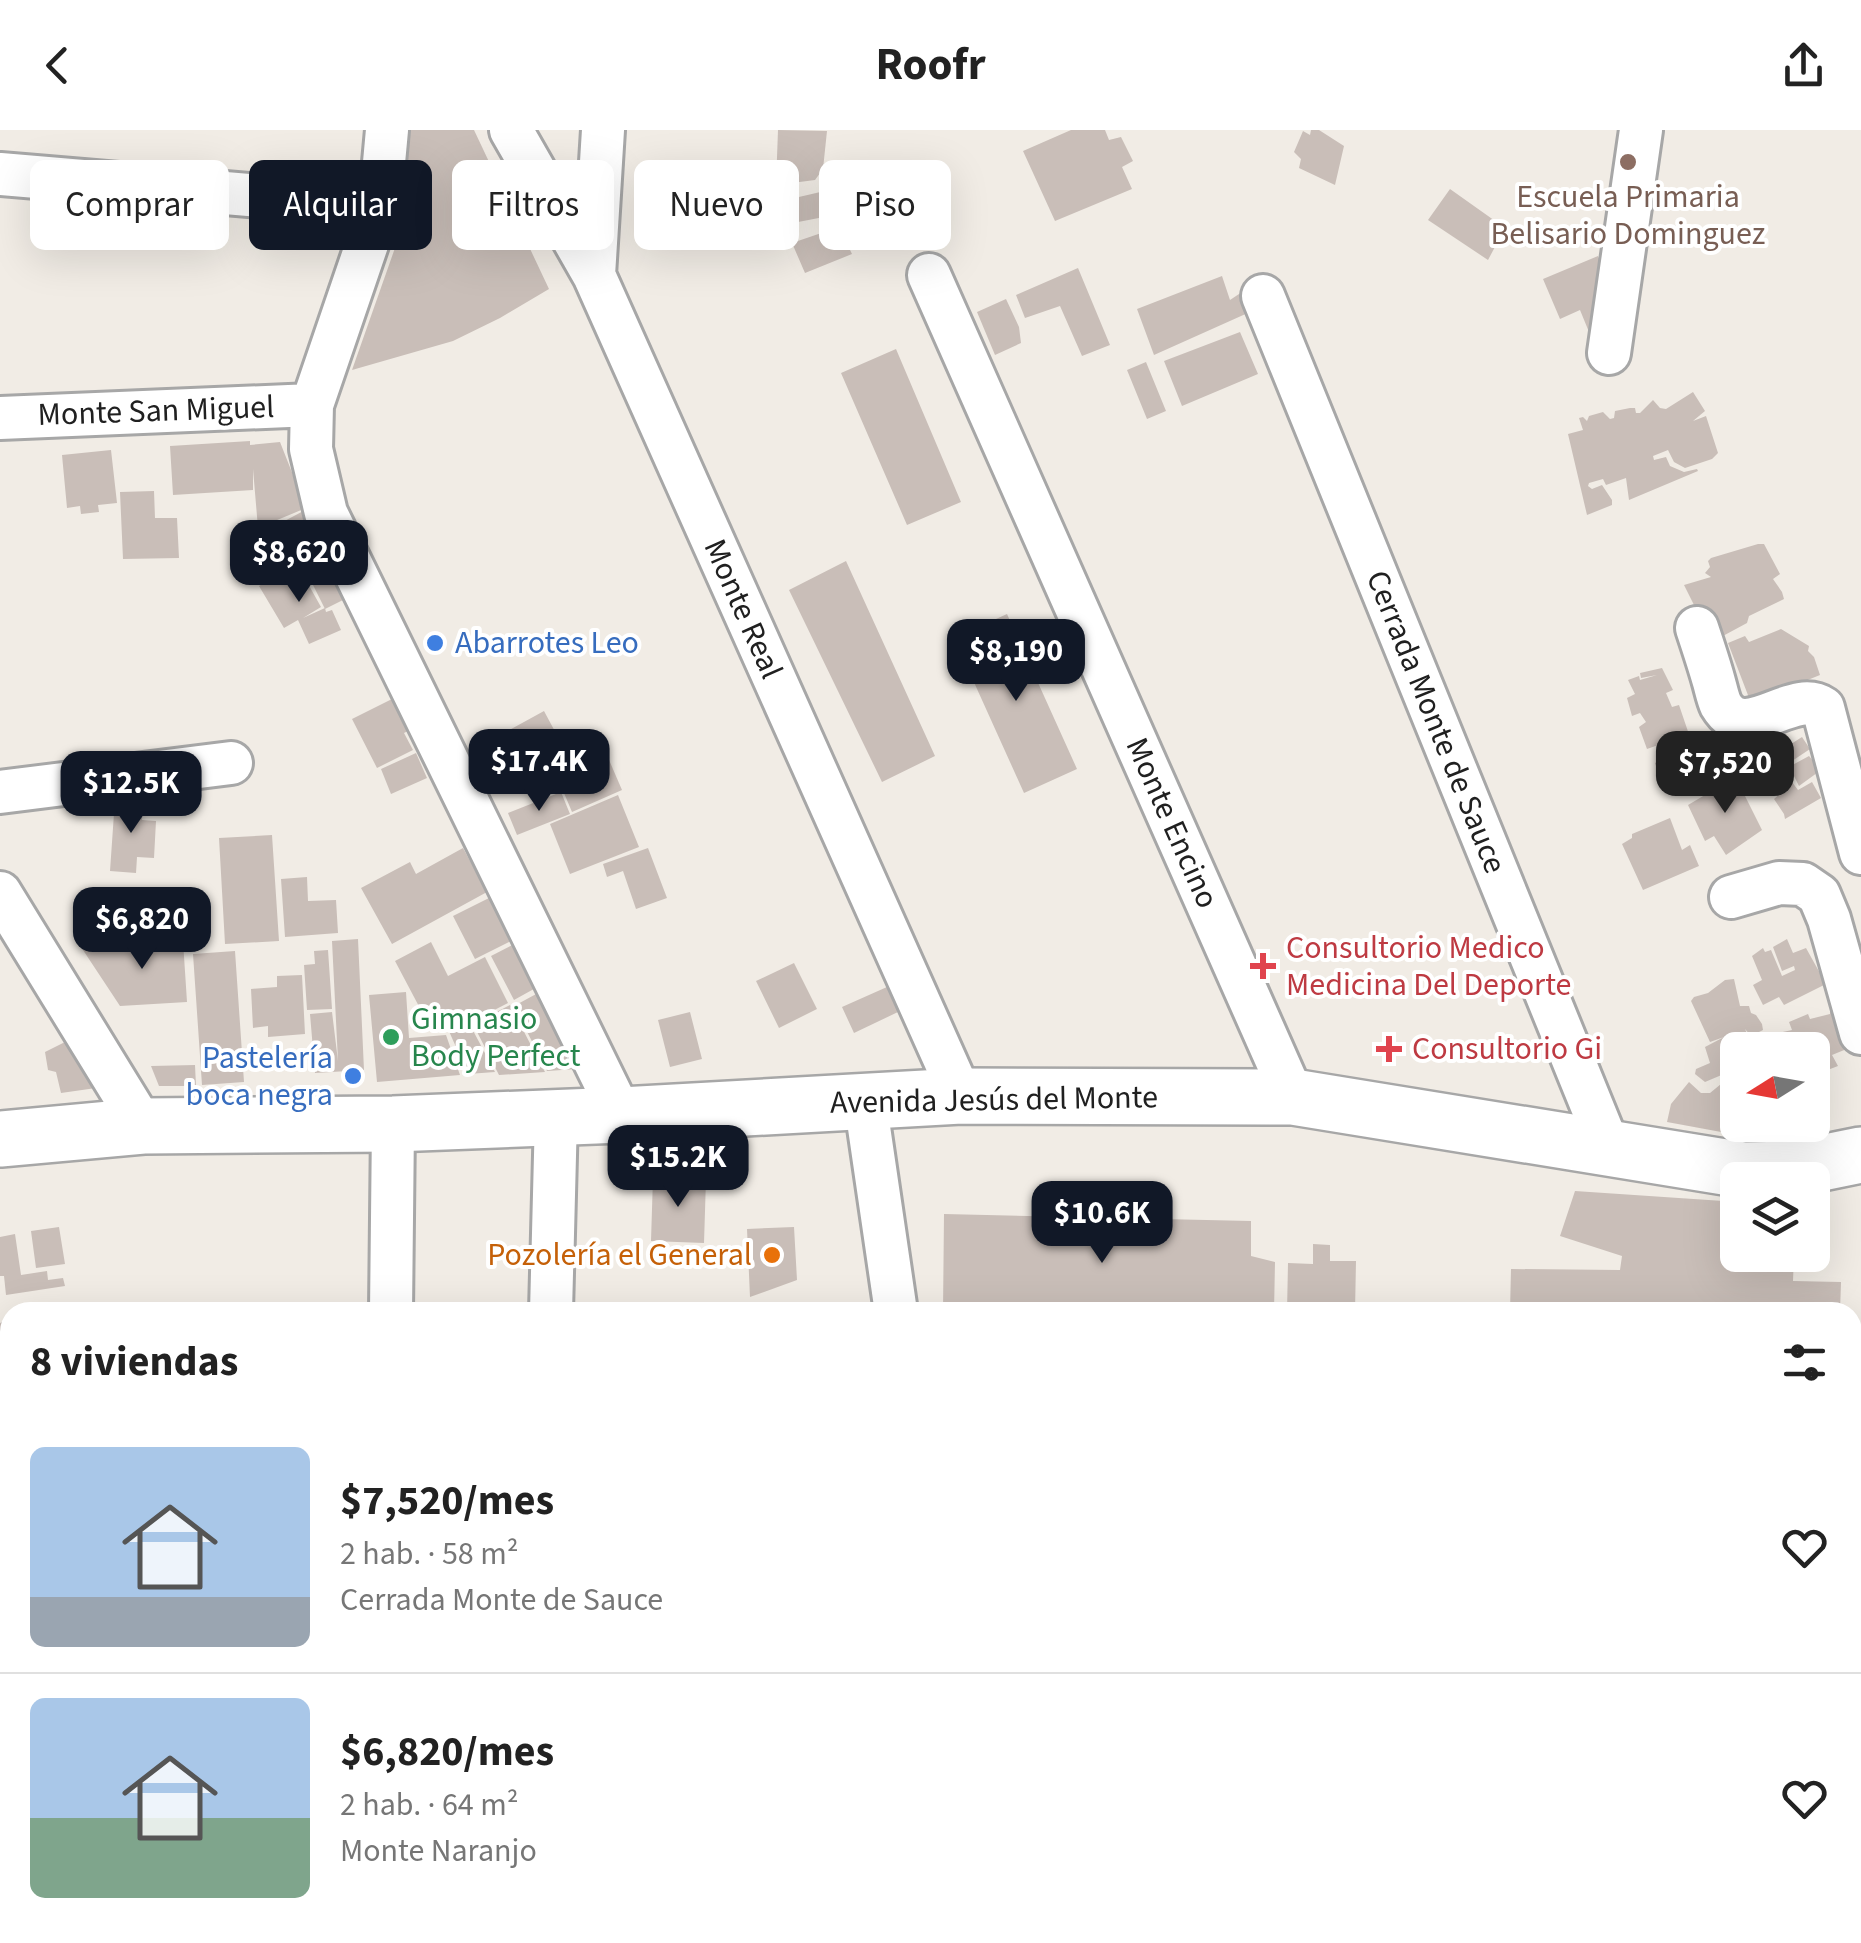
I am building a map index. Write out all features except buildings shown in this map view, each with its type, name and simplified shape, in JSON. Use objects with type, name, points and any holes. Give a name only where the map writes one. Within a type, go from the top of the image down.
[{"type":"street","points":[[384,160],[387,130]]},
{"type":"street","name":"Monte Real","points":[[510,130],[594,275],[961,1096]]},
{"type":"street","points":[[594,275],[603,130]]},
{"type":"street","points":[[1609,353],[1641,130]]},
{"type":"street","points":[[0,174],[249,195]]},
{"type":"street","points":[[365,250],[312,405],[311,450],[326,513],[621,1115]]},
{"type":"street","name":"Monte Encino","points":[[929,275],[1293,1097]]},
{"type":"street","name":"Cerrada Monte de Sauce","points":[[1262,296],[1609,1148]]},
{"type":"street","name":"Monte San Miguel","points":[[0,418],[312,405]]},
{"type":"street","points":[[1697,628],[1721,705],[1734,719],[1744,722],[1803,703],[1824,708],[1861,853]]},
{"type":"street","points":[[0,792],[230,764]]},
{"type":"street","points":[[1731,896],[1779,883],[1803,884],[1819,895],[1830,919],[1861,1033]]},
{"type":"street","points":[[0,894],[143,1126]]},
{"type":"street","name":"Avenida Jesús del Monte","points":[[0,1139],[143,1126],[393,1124],[961,1096],[1293,1097],[1743,1170],[1792,1169],[1861,1154]]},
{"type":"street","points":[[865,1100],[895,1302]]},
{"type":"street","points":[[550,1302],[556,1116]]},
{"type":"street","points":[[390,1302],[393,1124]]},
{"type":"place","name":"Escuela Primaria Belisario Dominguez","points":[[1628,162]]},
{"type":"place","name":"Abarrotes Leo","points":[[435,643]]},
{"type":"place","name":"Consultorio Medico Medicina Del Deporte","points":[[1263,966]]},
{"type":"place","name":"Gimnasio Body Perfect","points":[[391,1037]]},
{"type":"place","name":"Consultorio Gi","points":[[1389,1049]]},
{"type":"place","name":"Pastelería boca negra","points":[[353,1076]]},
{"type":"place","name":"Pozolería el General","points":[[772,1255]]}]
